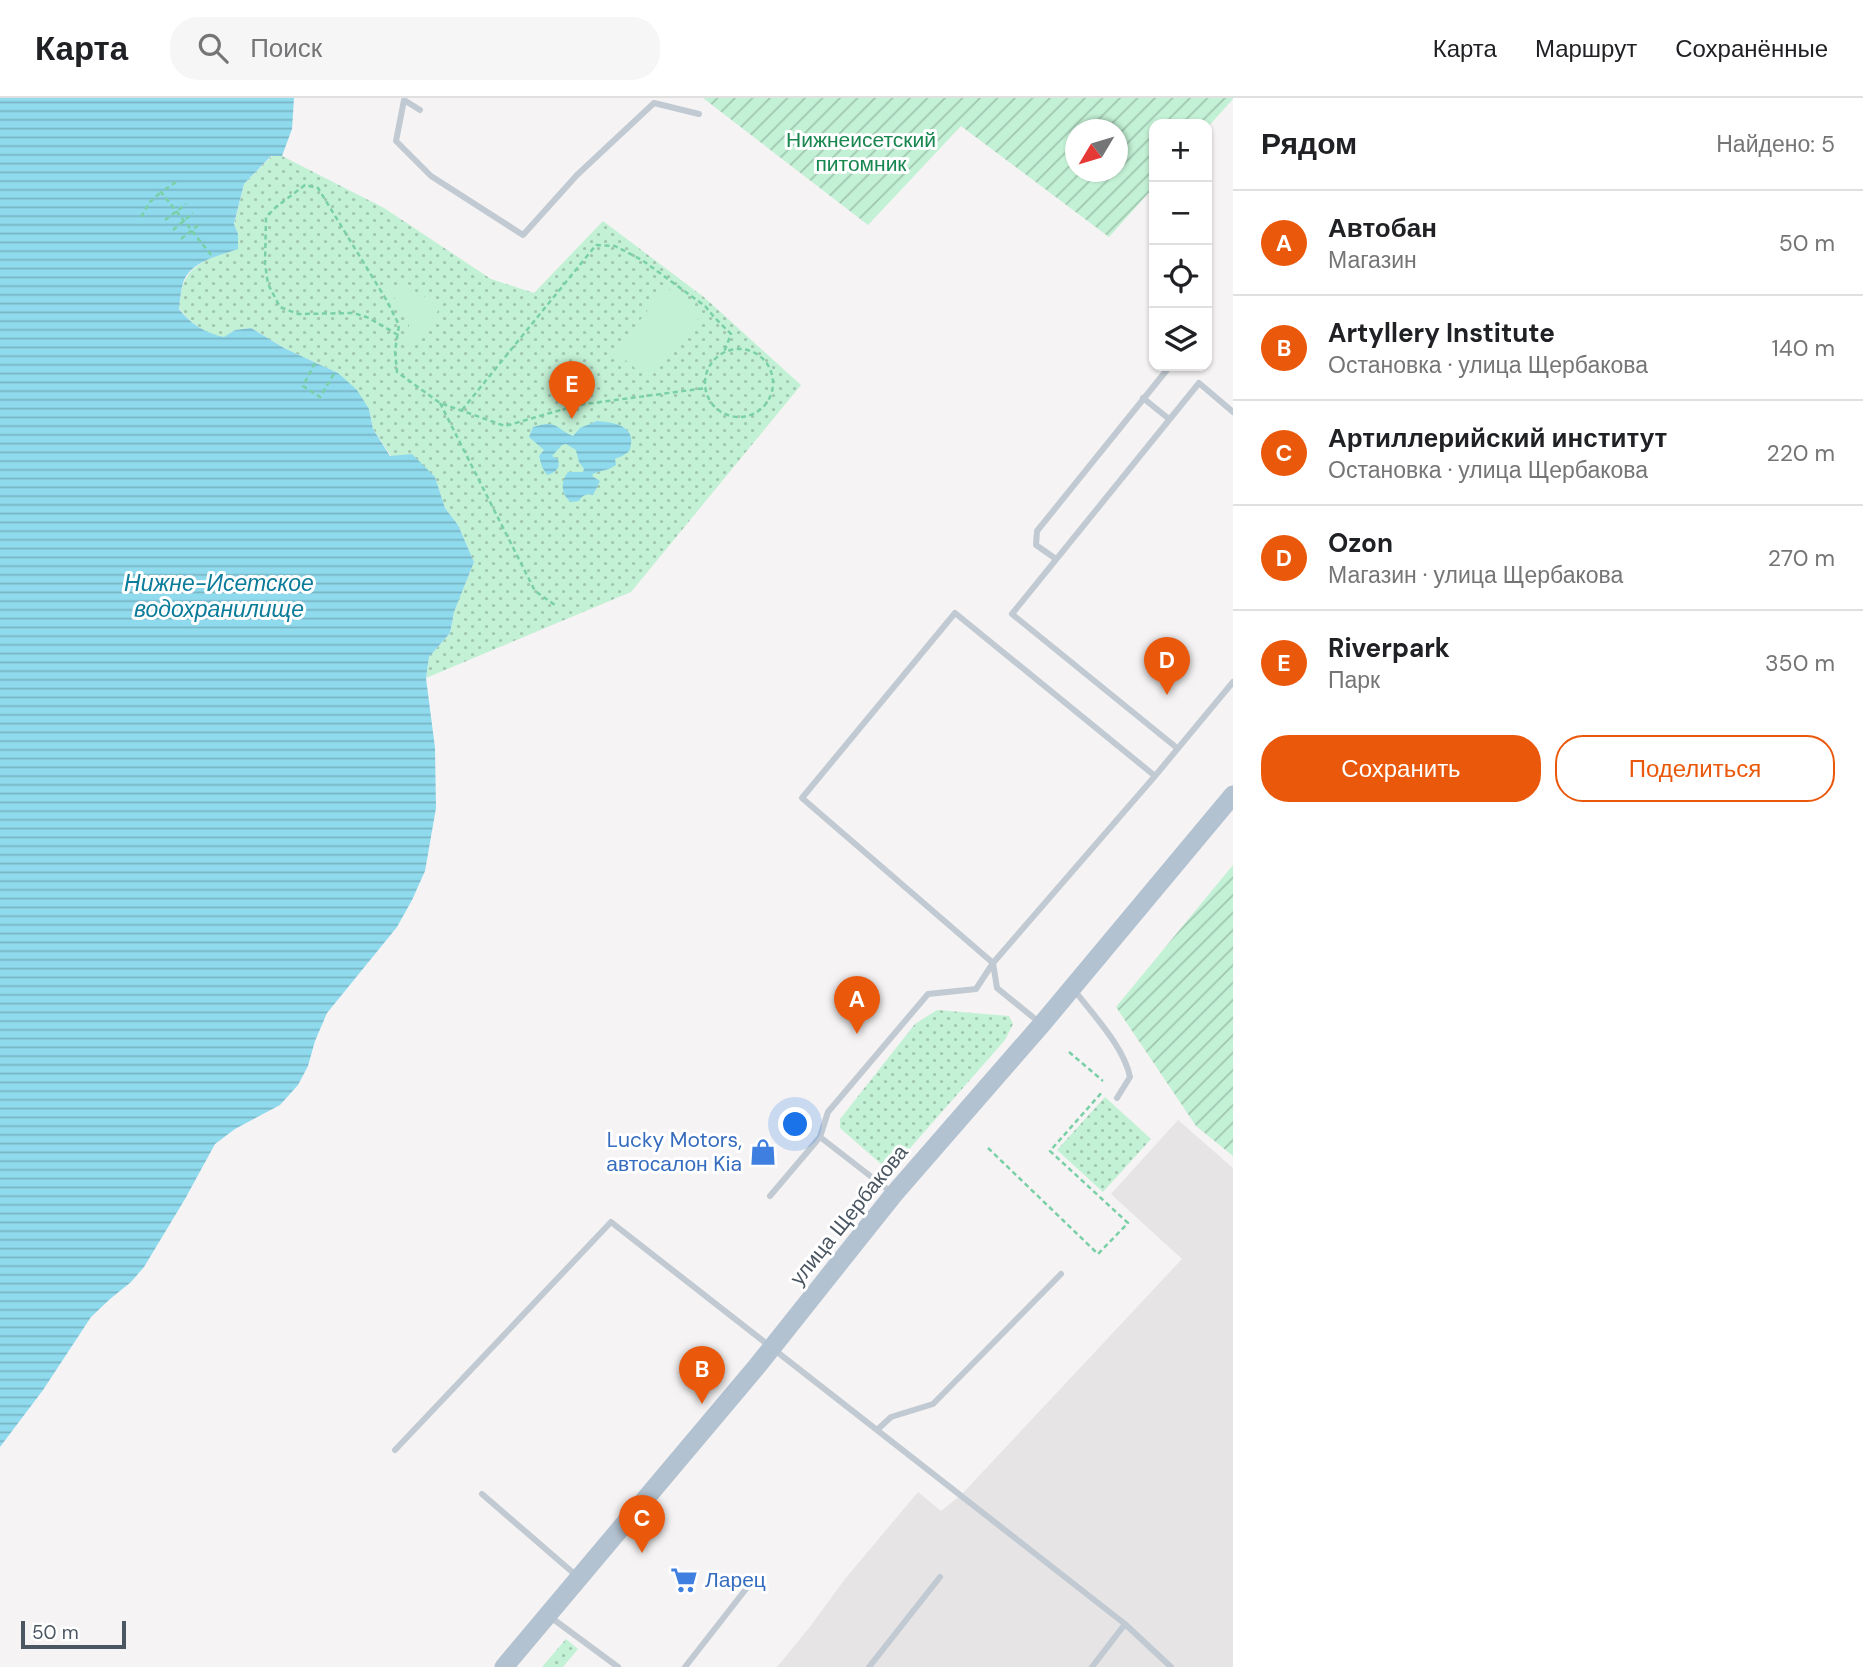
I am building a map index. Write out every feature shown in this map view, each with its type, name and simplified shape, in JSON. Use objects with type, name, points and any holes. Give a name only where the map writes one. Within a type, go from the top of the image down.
[{"type":"main road","name":"улица Щербакова","points":[[504,1667],[771,1349],[894,1194],[1042,1024],[1233,795]]},
{"type":"lane","points":[[420,110],[404,100],[396,141],[431,176],[523,235],[577,175],[654,103],[699,114]]},
{"type":"lane","points":[[1056,559],[1036,545],[1037,531],[1166,371]]},
{"type":"lane","points":[[1177,748],[1012,614],[1199,383],[1233,412]]},
{"type":"lane","points":[[1143,398],[1169,419]]},
{"type":"lane","points":[[1042,1024],[997,988],[993,963],[803,797],[955,612],[1155,776]]},
{"type":"lane","points":[[770,1196],[820,1137],[828,1112],[928,994],[976,989],[993,963],[1233,682]]},
{"type":"lane","points":[[1072,988],[1127,1062],[1130,1077],[1117,1098]]},
{"type":"lane","points":[[820,1137],[894,1194]]},
{"type":"lane","points":[[395,1450],[611,1222],[1125,1624],[1171,1667]]},
{"type":"lane","points":[[877,1430],[891,1417],[933,1404],[1061,1274]]},
{"type":"lane","points":[[482,1493],[579,1577]]},
{"type":"lane","points":[[869,1667],[940,1577]]},
{"type":"lane","points":[[685,1667],[753,1580]]},
{"type":"lane","points":[[547,1615],[618,1667]]},
{"type":"lane","points":[[1091,1667],[1125,1624]]},
{"type":"path","points":[[141,217],[150,202],[176,182]]},
{"type":"path","points":[[398,335],[369,318],[354,313],[298,314],[280,307],[266,274],[266,217],[305,185],[318,188],[399,325],[398,335],[395,351],[397,372],[440,403],[505,426],[578,405],[706,388]]},
{"type":"path","points":[[161,192],[212,256]]},
{"type":"path","points":[[165,220],[186,204]]},
{"type":"path","points":[[173,230],[193,213]]},
{"type":"path","points":[[181,239],[201,223]]},
{"type":"path","points":[[462,410],[596,245],[615,246],[642,260],[705,306],[731,334],[724,352]]},
{"type":"path","points":[[738,349],[752,351],[764,359],[772,371],[774,385],[770,399],[761,410],[748,416],[734,417],[721,412],[711,402],[706,388],[706,374],[713,361],[724,352],[738,349]]},
{"type":"path","points":[[315,363],[303,386],[320,397],[335,372]]},
{"type":"path","points":[[440,403],[535,591],[555,605]]},
{"type":"path","points":[[1069,1052],[1103,1081]]},
{"type":"path","points":[[988,1149],[1098,1254],[1128,1223],[1050,1151],[1103,1091]]},
{"type":"shaded area","points":[[1178,1120],[1233,1168],[1233,1667],[777,1667],[845,1579],[918,1492],[941,1511],[961,1495],[1182,1259],[1111,1194]]},
{"type":"green space","name":"Нижнеисетский питомник","points":[[703,98],[1233,98],[1212,122],[1212,119],[1149,119],[1149,193],[1109,237],[961,126],[868,225]]},
{"type":"green space","points":[[272,156],[282,156],[384,208],[491,279],[534,293],[603,221],[705,298],[801,385],[631,592],[426,678],[429,657],[450,633],[454,612],[474,562],[458,525],[445,508],[435,477],[391,456],[373,429],[369,409],[338,373],[284,348],[251,328],[235,330],[224,338],[211,334],[193,323],[179,308],[188,275],[201,263],[223,254],[238,234],[234,225],[244,184]]},
{"type":"green space","points":[[395,285],[408,288],[440,308],[412,347],[407,345],[409,321],[405,311],[386,291],[388,287]]},
{"type":"green space","points":[[666,287],[701,315],[649,379],[615,352]]},
{"type":"green space","points":[[1233,865],[1233,1156],[1196,1126],[1116,1007]]},
{"type":"green space","points":[[937,1010],[1009,1016],[1013,1024],[1005,1040],[897,1163],[881,1164],[840,1128],[840,1119],[915,1024]]},
{"type":"green space","points":[[1105,1097],[1151,1139],[1103,1192],[1057,1150]]},
{"type":"green space","points":[[566,1639],[578,1649],[563,1667],[542,1667]]},
{"type":"water","name":"Нижне-Исетское водохранилище","points":[[0,98],[294,98],[292,129],[282,156],[271,156],[244,184],[234,224],[238,234],[238,249],[200,263],[188,273],[183,283],[179,309],[193,323],[211,333],[224,337],[235,330],[251,328],[284,348],[338,373],[357,390],[369,409],[373,429],[390,456],[412,454],[435,477],[445,508],[458,525],[474,562],[454,612],[450,633],[429,657],[426,678],[435,748],[436,808],[425,871],[412,900],[397,927],[327,1013],[308,1066],[298,1085],[280,1105],[235,1129],[215,1144],[144,1267],[91,1317],[43,1390],[0,1447]]},
{"type":"water","points":[[597,421],[626,429],[631,438],[630,449],[615,459],[616,465],[593,474],[592,476],[600,481],[593,495],[585,495],[579,501],[571,502],[564,492],[565,476],[568,472],[583,472],[584,469],[576,450],[566,444],[562,445],[552,456],[558,459],[558,467],[547,475],[539,456],[544,450],[529,437],[533,427],[547,424],[573,436],[580,428]]},
{"type":"place","name":"Riverpark","points":[[572,419]]},
{"type":"place","name":"Ozon","points":[[1167,695]]},
{"type":"place","name":"Автобан","points":[[857,1034]]},
{"type":"place","name":"Lucky Motors, автосалон Kia","points":[[763,1152]]},
{"type":"place","name":"Artyllery Institute","points":[[702,1404]]},
{"type":"place","name":"Артиллерийский институт","points":[[642,1553]]},
{"type":"place","name":"Ларец","points":[[684,1580]]}]
